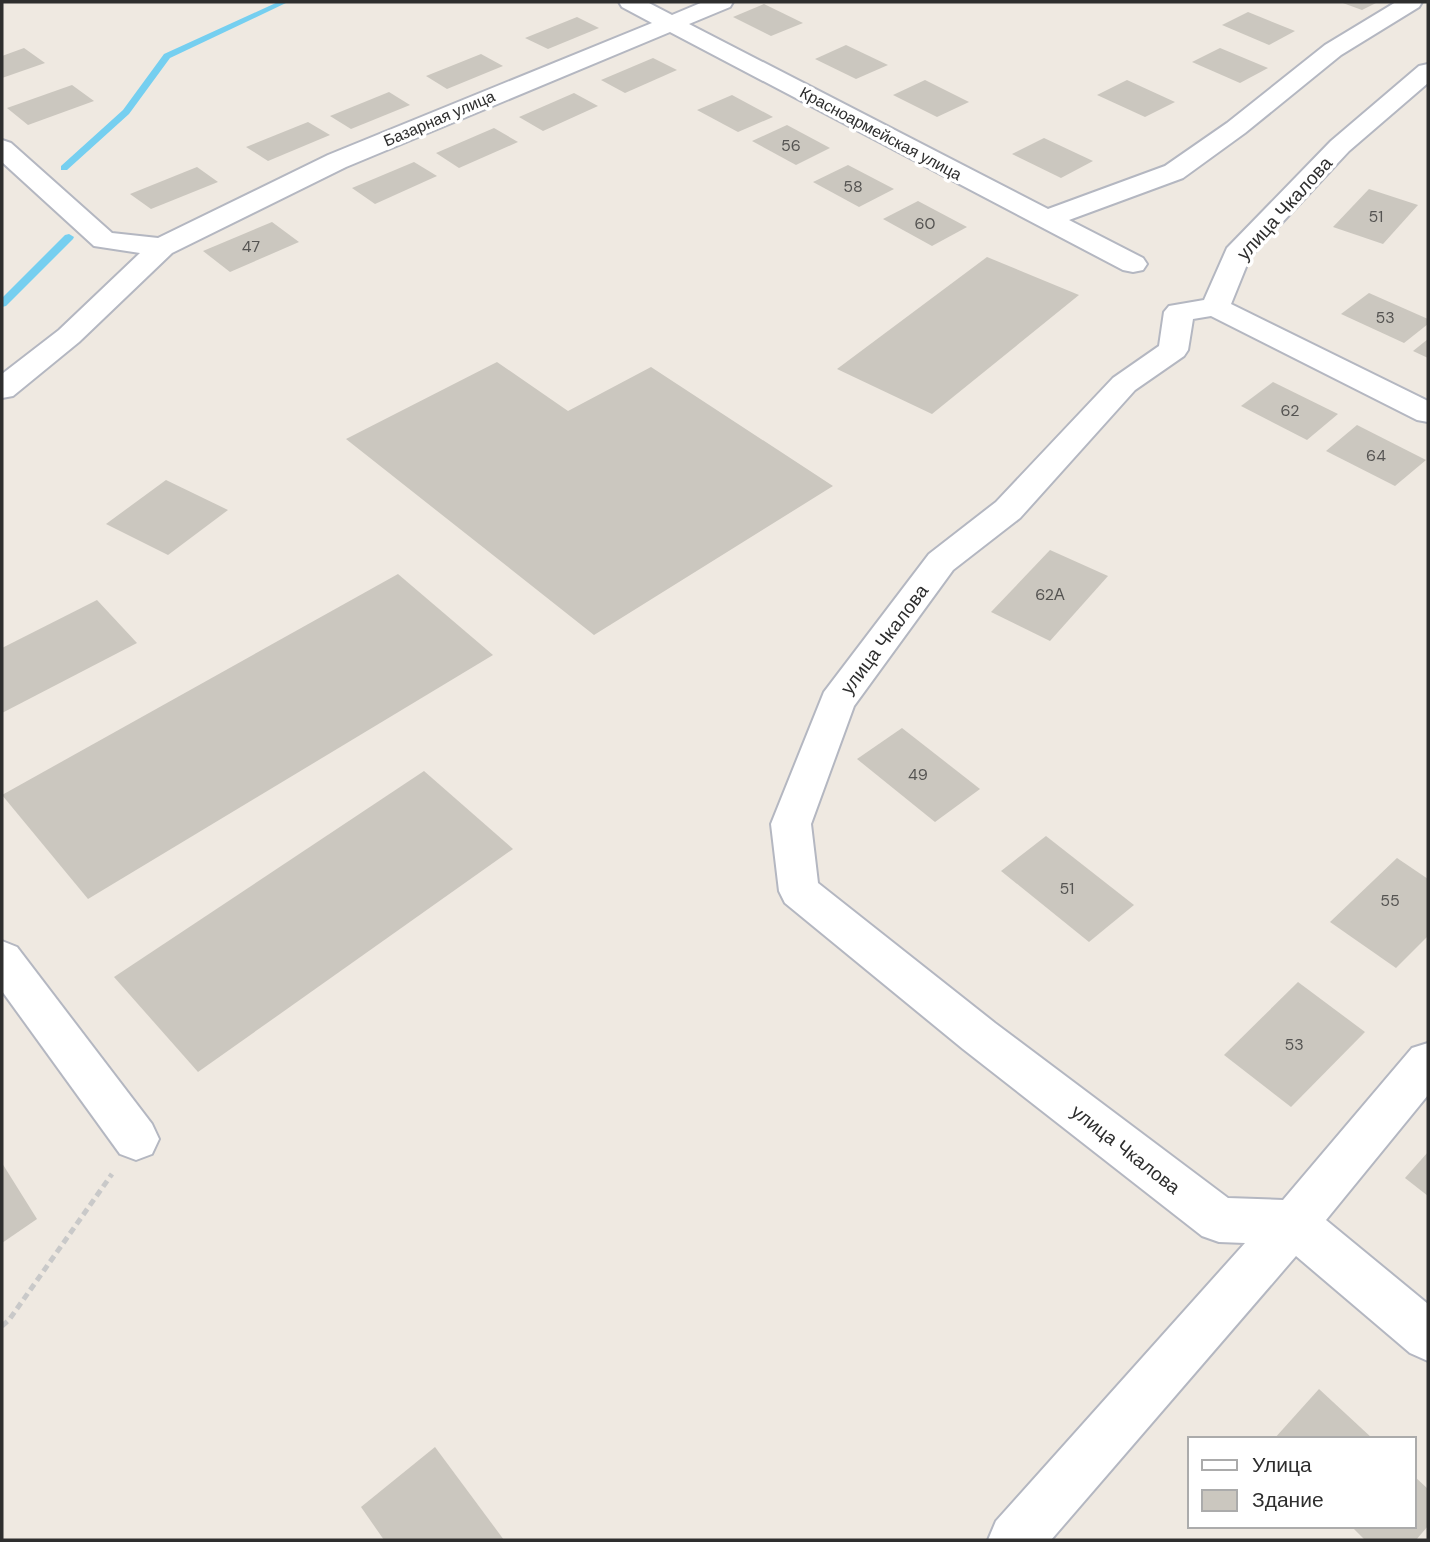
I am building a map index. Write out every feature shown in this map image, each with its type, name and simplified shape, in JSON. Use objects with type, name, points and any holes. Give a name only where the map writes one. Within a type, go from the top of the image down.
[{"type":"street","name":"Красноармейская улица","points":[[630,2],[1133,264]]},
{"type":"street","name":"Базарная улица","points":[[2,388],[69,336],[162,247],[337,161],[722,2]]},
{"type":"street","points":[[1047,219],[1174,172],[1236,128],[1333,50],[1411,2]]},
{"type":"street","name":"улица Чкалова","points":[[1294,1223],[1219,1220],[979,1035],[799,891],[791,824],[837,702],[941,562],[1008,510],[1124,384],[1173,350],[1179,312],[1214,307],[1237,254],[1340,146],[1428,71]]},
{"type":"street","points":[[2,148],[104,240],[162,247]]},
{"type":"street","points":[[1214,307],[1428,413]]},
{"type":"street","points":[[2,959],[136,1139]]},
{"type":"street","points":[[1015,1540],[1294,1223],[1428,1062]]},
{"type":"street","points":[[1294,1223],[1428,1336]]},
{"type":"path","points":[[2,1326],[9,1320],[136,1139]]},
{"type":"building","points":[[1340,2],[1378,2],[1362,10]]},
{"type":"building","points":[[764,4],[803,23],[771,36],[733,17]]},
{"type":"building","points":[[1248,12],[1295,31],[1269,45],[1222,25]]},
{"type":"building","points":[[577,17],[599,28],[548,49],[525,38]]},
{"type":"building","points":[[846,45],[888,65],[856,79],[815,59]]},
{"type":"building","points":[[24,48],[45,63],[2,78],[2,56]]},
{"type":"building","points":[[1220,48],[1268,68],[1240,83],[1192,62]]},
{"type":"building","points":[[481,54],[503,66],[447,89],[426,76]]},
{"type":"building","points":[[653,58],[677,70],[625,93],[601,80]]},
{"type":"building","points":[[925,80],[969,102],[937,117],[893,95]]},
{"type":"building","points":[[1127,80],[1175,102],[1145,117],[1097,95]]},
{"type":"building","points":[[72,85],[94,101],[28,125],[7,108]]},
{"type":"building","points":[[389,92],[410,105],[351,129],[330,116]]},
{"type":"building","points":[[574,93],[598,106],[543,131],[519,117]]},
{"type":"building","points":[[732,95],[773,117],[738,132],[697,110]]},
{"type":"building","points":[[308,122],[330,135],[268,161],[246,147]]},
{"type":"building","points":[[787,125],[830,148],[796,165],[752,141]]},
{"type":"building","points":[[494,128],[518,142],[459,168],[436,153]]},
{"type":"building","points":[[1044,138],[1093,161],[1061,178],[1012,154]]},
{"type":"building","points":[[414,162],[437,176],[375,204],[352,188]]},
{"type":"building","points":[[848,165],[894,189],[859,207],[813,182]]},
{"type":"building","points":[[197,167],[218,182],[151,209],[130,194]]},
{"type":"building","points":[[1369,189],[1418,205],[1383,244],[1333,227]]},
{"type":"building","points":[[918,201],[967,227],[932,246],[883,219]]},
{"type":"building","points":[[272,222],[299,242],[230,272],[203,251]]},
{"type":"building","points":[[987,257],[1079,295],[932,414],[837,369]]},
{"type":"building","points":[[1369,293],[1428,319],[1428,324],[1404,343],[1341,314]]},
{"type":"building","points":[[1428,339],[1428,358],[1413,351]]},
{"type":"building","points":[[497,362],[568,411],[651,367],[833,486],[594,635],[346,439]]},
{"type":"building","points":[[1273,382],[1338,414],[1307,440],[1241,406]]},
{"type":"building","points":[[1357,425],[1426,460],[1395,486],[1326,451]]},
{"type":"building","points":[[166,480],[228,510],[168,555],[106,524]]},
{"type":"building","points":[[1050,550],[1108,576],[1050,641],[991,612]]},
{"type":"building","points":[[398,574],[493,655],[88,899],[2,795]]},
{"type":"building","points":[[97,600],[137,643],[2,713],[2,648]]},
{"type":"building","points":[[902,728],[980,789],[935,822],[857,759]]},
{"type":"building","points":[[424,771],[513,849],[198,1072],[114,977]]},
{"type":"building","points":[[1046,836],[1134,905],[1089,942],[1001,871]]},
{"type":"building","points":[[1397,858],[1428,879],[1428,936],[1396,968],[1330,922]]},
{"type":"building","points":[[1298,982],[1365,1032],[1291,1107],[1224,1055]]},
{"type":"building","points":[[1428,1152],[1428,1196],[1405,1178]]},
{"type":"building","points":[[2,1163],[37,1219],[2,1243]]},
{"type":"building","points":[[1319,1389],[1371,1437],[1276,1437]]},
{"type":"building","points":[[435,1447],[504,1540],[384,1540],[361,1507]]},
{"type":"building","points":[[1416,1478],[1428,1489],[1428,1526],[1416,1540],[1365,1540],[1353,1528],[1416,1528]]},
{"type":"waterway","points":[[64,168],[126,112],[167,56],[284,2]]},
{"type":"waterway","points":[[2,304],[69,237]]}]
